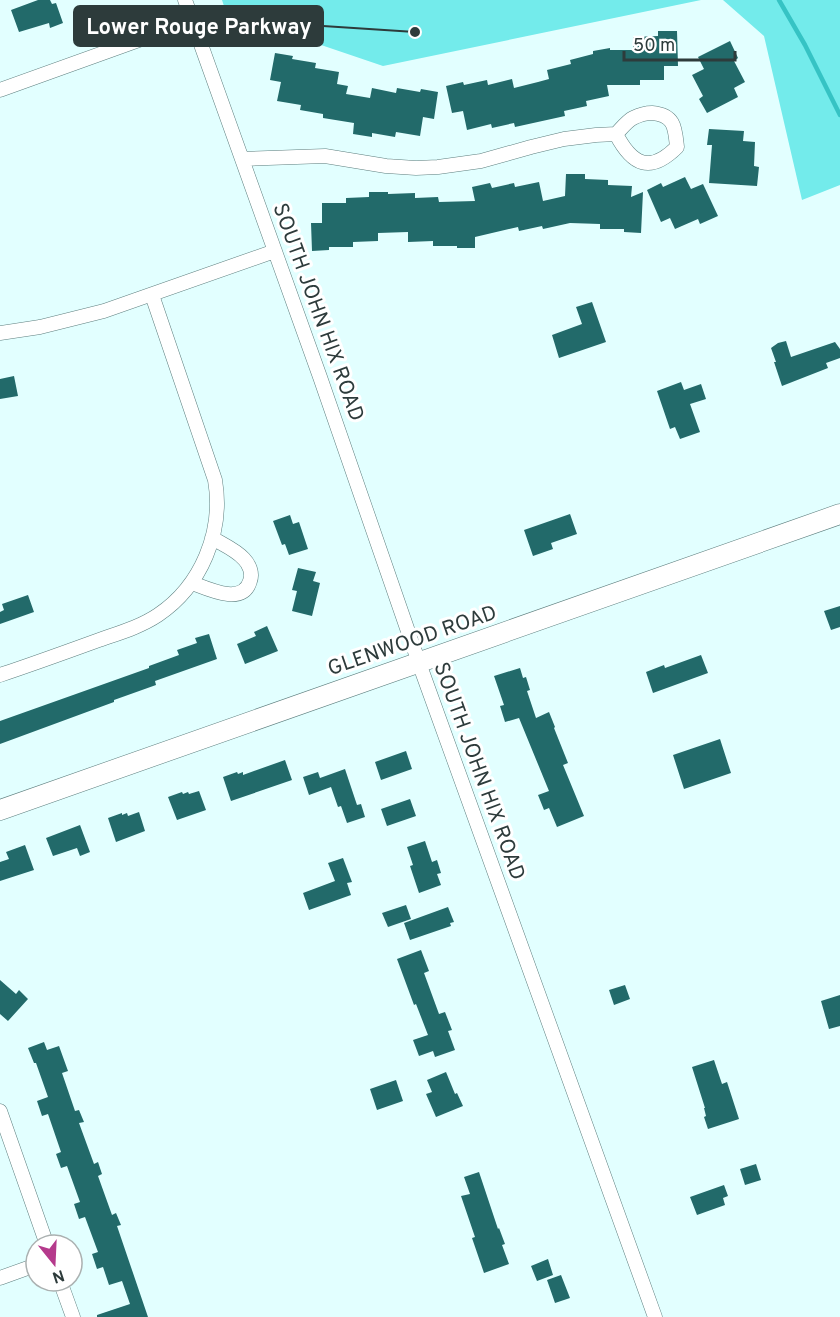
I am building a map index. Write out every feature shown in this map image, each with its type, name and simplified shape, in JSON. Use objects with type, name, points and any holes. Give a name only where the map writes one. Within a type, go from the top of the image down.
[{"type":"street","name":"SOUTH JOHN HIX ROAD","points":[[185,0],[320,377],[419,663],[655,1317]]},
{"type":"street","points":[[0,90],[192,21]]},
{"type":"street","points":[[242,159],[325,156],[386,166],[416,168],[461,165],[564,139],[616,135],[632,118],[646,113],[662,114],[671,121],[676,130],[677,147],[656,163],[643,162],[630,157],[616,135]]},
{"type":"street","points":[[0,333],[40,327],[104,311],[275,251]]},
{"type":"street","points":[[0,675],[136,627],[157,616],[192,583],[204,562],[216,516],[213,473],[152,295]]},
{"type":"street","name":"GLENWOOD ROAD","points":[[0,810],[840,514]]},
{"type":"street","points":[[192,583],[216,592],[233,594],[240,593],[247,588],[251,580],[251,572],[243,557],[212,538]]},
{"type":"street","points":[[0,1111],[43,1233]]},
{"type":"street","points":[[0,1278],[24,1269]]},
{"type":"street","points":[[64,1293],[73,1317]]},
{"type":"shaded area","points":[[222,0],[701,0],[383,66],[271,28],[234,36]]},
{"type":"shaded area","points":[[723,0],[840,0],[840,185],[802,200],[764,36]]},
{"type":"building","points":[[38,0],[50,0],[52,4],[56,3],[63,23],[50,28],[49,23],[19,32],[11,10]]},
{"type":"building","points":[[658,31],[677,31],[678,66],[664,66],[664,80],[640,80],[640,85],[607,85],[609,96],[586,101],[587,106],[564,111],[565,116],[515,127],[514,123],[492,128],[491,124],[467,130],[463,111],[452,113],[446,86],[487,80],[488,85],[512,79],[514,88],[538,82],[549,79],[547,70],[571,64],[570,60],[593,54],[593,51],[610,48],[610,50],[633,50],[633,37],[658,36]]},
{"type":"building","points":[[730,41],[738,58],[734,61],[745,82],[734,88],[738,97],[707,113],[699,99],[703,96],[692,75],[704,69],[698,57]]},
{"type":"building","points":[[275,53],[293,56],[292,59],[316,63],[315,68],[339,72],[337,84],[348,86],[346,94],[370,98],[372,88],[396,93],[397,88],[438,92],[434,119],[423,117],[420,136],[396,132],[395,137],[372,133],[372,137],[353,134],[354,123],[323,118],[323,114],[300,110],[301,105],[277,101],[281,82],[270,80]]},
{"type":"building","points":[[709,129],[744,131],[743,141],[755,142],[754,166],[759,167],[757,186],[709,183],[712,145],[707,145]]},
{"type":"building","points":[[566,174],[585,174],[585,179],[608,180],[608,185],[632,186],[631,197],[643,192],[641,233],[624,232],[624,229],[600,229],[600,224],[570,223],[519,231],[518,227],[475,237],[475,248],[457,248],[457,246],[433,246],[433,241],[408,242],[408,232],[378,233],[378,241],[353,242],[353,247],[329,247],[329,250],[312,251],[311,223],[322,223],[322,203],[346,203],[346,198],[369,197],[369,192],[415,193],[415,198],[438,197],[439,202],[475,201],[472,187],[490,183],[492,188],[514,183],[515,187],[539,182],[543,201],[565,196]]},
{"type":"building","points":[[685,177],[691,189],[703,184],[718,216],[700,224],[698,219],[675,229],[670,218],[661,222],[647,190],[661,183],[663,187]]},
{"type":"building","points":[[592,302],[606,342],[559,358],[552,335],[582,324],[576,307]]},
{"type":"building","points":[[786,341],[791,357],[835,342],[840,349],[840,358],[826,363],[828,368],[782,386],[771,348]]},
{"type":"building","points":[[14,376],[18,396],[0,399],[0,379]]},
{"type":"building","points":[[681,382],[684,390],[701,384],[706,399],[690,404],[700,432],[680,439],[675,427],[670,429],[657,391]]},
{"type":"building","points":[[570,514],[577,534],[551,543],[553,549],[533,556],[524,530]]},
{"type":"building","points":[[290,515],[293,524],[299,522],[308,549],[289,555],[285,544],[282,545],[273,521]]},
{"type":"building","points":[[298,568],[316,572],[313,581],[320,583],[312,616],[292,611],[297,591],[292,590]]},
{"type":"building","points":[[28,595],[34,612],[0,624],[0,612],[4,610],[2,604]]},
{"type":"building","points":[[840,606],[840,627],[831,630],[824,611]]},
{"type":"building","points":[[267,626],[278,651],[245,664],[237,644],[256,636],[254,632]]},
{"type":"building","points":[[209,634],[217,659],[155,681],[156,685],[114,700],[114,702],[0,744],[0,721],[149,668],[149,666],[179,655],[177,650],[197,643],[195,638]]},
{"type":"building","points":[[701,655],[708,673],[653,693],[646,672]]},
{"type":"building","points":[[520,668],[523,678],[526,677],[530,690],[527,691],[536,718],[549,712],[568,763],[563,765],[584,816],[557,827],[549,808],[544,810],[538,795],[549,791],[519,718],[505,722],[500,706],[504,705],[494,676]]},
{"type":"building","points":[[720,739],[731,773],[684,789],[673,755]]},
{"type":"building","points":[[406,751],[412,769],[381,780],[375,762]]},
{"type":"building","points":[[285,760],[292,780],[231,801],[223,777],[237,772],[238,774],[243,772],[243,775]]},
{"type":"building","points":[[345,769],[357,805],[361,804],[365,817],[347,823],[331,787],[309,795],[303,777],[318,772],[320,778]]},
{"type":"building","points":[[199,791],[206,810],[177,820],[168,797],[182,792],[189,794]]},
{"type":"building","points":[[410,799],[416,816],[387,826],[381,809]]},
{"type":"building","points":[[139,812],[145,831],[116,842],[108,818],[122,813],[122,815],[127,813],[128,816]]},
{"type":"building","points":[[80,825],[90,852],[80,856],[77,848],[53,856],[46,838]]},
{"type":"building","points":[[425,841],[432,862],[437,860],[441,873],[437,874],[441,885],[419,893],[410,866],[413,865],[407,847]]},
{"type":"building","points":[[25,845],[34,870],[0,881],[0,862],[9,859],[6,852]]},
{"type":"building","points":[[343,858],[352,882],[347,883],[351,895],[309,910],[303,893],[335,881],[328,863]]},
{"type":"building","points":[[406,905],[411,919],[388,927],[382,913]]},
{"type":"building","points":[[448,907],[454,922],[450,923],[451,926],[410,940],[404,923]]},
{"type":"building","points":[[421,950],[429,971],[424,973],[439,1014],[445,1012],[452,1030],[448,1031],[455,1050],[435,1057],[433,1051],[419,1056],[413,1040],[428,1035],[397,959]]},
{"type":"building","points":[[0,980],[16,994],[19,990],[28,999],[8,1021],[0,1014]]},
{"type":"building","points":[[625,985],[630,999],[614,1005],[609,990]]},
{"type":"building","points":[[840,995],[840,1026],[829,1029],[821,1001]]},
{"type":"building","points":[[44,1042],[47,1050],[59,1046],[68,1071],[62,1073],[75,1111],[79,1110],[84,1122],[79,1123],[94,1164],[98,1162],[102,1174],[98,1176],[112,1215],[116,1213],[121,1225],[117,1226],[148,1317],[97,1317],[97,1315],[130,1304],[122,1281],[109,1285],[103,1267],[97,1269],[92,1254],[98,1252],[85,1217],[79,1219],[74,1204],[80,1202],[67,1166],[61,1168],[56,1154],[61,1152],[48,1114],[42,1116],[37,1101],[48,1097],[28,1048]]},
{"type":"building","points":[[714,1060],[722,1084],[727,1082],[739,1119],[708,1129],[704,1117],[706,1116],[705,1108],[692,1067]]},
{"type":"building","points":[[446,1072],[463,1106],[436,1117],[426,1094],[432,1092],[427,1080]]},
{"type":"building","points":[[396,1080],[403,1101],[377,1110],[370,1089]]},
{"type":"building","points":[[756,1164],[761,1180],[745,1185],[740,1169]]},
{"type":"building","points":[[479,1172],[505,1244],[502,1245],[509,1264],[484,1273],[461,1196],[470,1194],[464,1177]]},
{"type":"building","points":[[724,1185],[728,1196],[723,1198],[725,1205],[697,1215],[690,1197]]},
{"type":"building","points":[[548,1259],[553,1275],[537,1281],[531,1266]]},
{"type":"building","points":[[561,1275],[570,1298],[555,1303],[547,1280]]},
{"type":"waterway","points":[[779,0],[805,45],[840,115]]},
{"type":"place","name":"Lower Rouge Parkway","points":[[415,32]]}]
